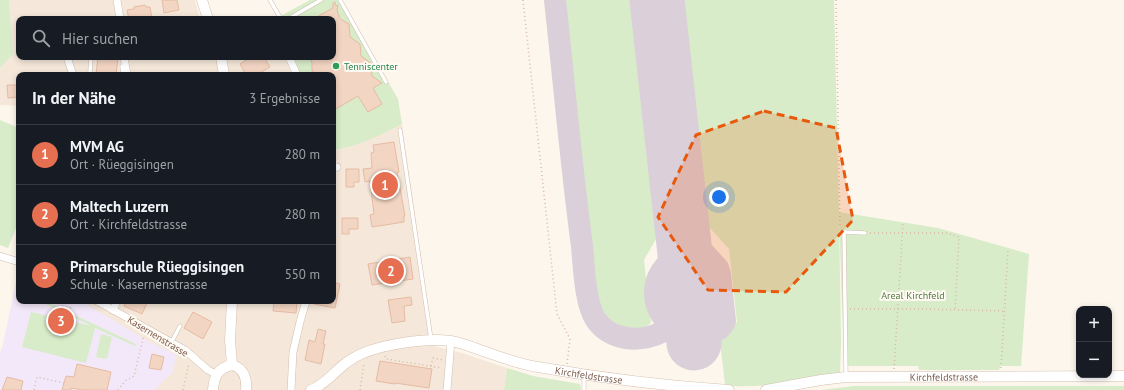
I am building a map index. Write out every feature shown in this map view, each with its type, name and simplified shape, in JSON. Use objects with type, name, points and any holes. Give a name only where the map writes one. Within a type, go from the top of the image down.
[{"type":"street","points":[[117,0],[120,16]]},
{"type":"street","points":[[202,0],[207,16]]},
{"type":"street","points":[[68,60],[72,72]]},
{"type":"street","points":[[124,60],[126,72]]},
{"type":"street","points":[[222,60],[224,72]]},
{"type":"street","points":[[290,60],[296,72]]},
{"type":"street","points":[[0,256],[16,261]]},
{"type":"street","name":"Kasernenstrasse","points":[[102,304],[185,350],[208,370],[217,375]]},
{"type":"street","points":[[113,310],[116,304]]},
{"type":"street","points":[[232,304],[230,340],[232,365]]},
{"type":"street","points":[[291,390],[293,352],[305,304]]},
{"type":"street","name":"Kirchfeldstrasse","points":[[311,390],[325,382],[346,363],[362,354],[381,347],[432,340],[451,341],[463,344],[517,363],[584,374],[729,390]]},
{"type":"street","points":[[447,390],[451,341]]},
{"type":"street","points":[[213,390],[217,375],[223,368],[232,365],[239,368],[245,377],[246,390]]},
{"type":"street","name":"Kirchfeldstrasse","points":[[766,390],[846,377],[1124,376]]},
{"type":"lane","points":[[270,0],[279,16]]},
{"type":"lane","points":[[293,16],[321,0]]},
{"type":"lane","points":[[340,0],[386,82]]},
{"type":"lane","points":[[90,72],[91,60]]},
{"type":"lane","points":[[121,60],[123,72]]},
{"type":"lane","points":[[400,130],[432,340]]},
{"type":"lane","points":[[846,377],[844,232],[865,233]]},
{"type":"lane","points":[[171,342],[180,326]]},
{"type":"lane","points":[[584,374],[584,390]]},
{"type":"path","points":[[523,0],[557,314],[570,339],[566,371]]},
{"type":"path","points":[[836,0],[840,233]]},
{"type":"path","points":[[894,377],[903,223]]},
{"type":"path","points":[[865,233],[946,233],[959,237],[955,310]]},
{"type":"path","points":[[1000,376],[1008,250]]},
{"type":"path","points":[[62,306],[72,308]]},
{"type":"path","points":[[844,310],[898,308],[1004,311]]},
{"type":"path","points":[[118,390],[125,381],[134,376],[145,333]]},
{"type":"path","points":[[381,347],[386,359],[444,368]]},
{"type":"path","points":[[360,390],[364,362],[362,354]]},
{"type":"path","points":[[431,366],[433,358],[444,360]]},
{"type":"path","points":[[183,390],[189,361]]},
{"type":"path","points":[[34,390],[37,377],[64,383]]},
{"type":"highlighted area","points":[[764,111],[836,128],[853,220],[786,292],[708,290],[658,217],[696,135]]},
{"type":"shaded area","points":[[9,0],[195,0],[199,16],[16,16],[16,60],[215,60],[216,62],[224,60],[286,60],[291,72],[16,72],[16,106],[0,105],[0,68],[13,54]]},
{"type":"shaded area","points":[[402,124],[434,346],[462,353],[507,368],[504,390],[0,390],[0,353],[16,283],[16,304],[336,304],[336,150],[345,148],[373,138]]},
{"type":"shaded area","points":[[16,283],[16,304],[86,304],[148,341],[177,355],[172,373],[154,390],[0,390],[0,353]]},
{"type":"green space","points":[[0,0],[9,0],[13,54],[0,68]]},
{"type":"green space","name":"Tenniscenter","points":[[310,0],[341,0],[398,99],[402,124],[360,143],[336,149],[336,72],[296,72],[290,60],[336,60],[336,16],[281,16]]},
{"type":"green space","points":[[561,0],[634,0],[660,232],[644,260],[651,323],[643,328],[635,330],[619,328],[612,324],[599,312],[595,304]]},
{"type":"green space","name":"Areal Kirchfeld","points":[[683,0],[834,0],[839,212],[938,228],[1029,254],[1021,366],[1000,366],[999,370],[919,370],[918,366],[844,366],[839,215],[841,341],[840,373],[767,385],[725,385],[720,341],[737,322],[729,249],[707,225]]},
{"type":"green space","points":[[0,120],[16,127],[16,228],[8,248],[0,245]]},
{"type":"green space","points":[[45,304],[51,304],[136,344],[135,346],[95,328],[86,363],[22,347],[31,312],[92,326]]},
{"type":"green space","points":[[101,334],[112,337],[107,359],[96,357]]},
{"type":"green space","points":[[507,368],[533,376],[580,384],[581,390],[504,390]]},
{"type":"green space","points":[[855,386],[1124,386],[1124,390],[821,390]]},
{"type":"building","points":[[162,0],[177,0],[179,10],[164,13]]},
{"type":"building","points":[[335,2],[336,6],[338,5],[337,10],[339,17],[349,24],[350,37],[360,44],[361,56],[371,63],[372,76],[382,83],[373,88],[382,104],[368,112],[358,96],[336,109],[336,72],[312,71],[311,60],[336,60],[336,16],[318,16],[333,8],[333,3]]},
{"type":"building","points":[[145,5],[146,7],[150,7],[152,16],[128,16],[127,10],[134,9],[134,7]]},
{"type":"building","points":[[98,60],[118,60],[116,72],[96,72]]},
{"type":"building","points":[[246,60],[266,60],[270,67],[261,72],[244,72],[240,64]]},
{"type":"building","points":[[7,85],[16,85],[16,97],[8,98]]},
{"type":"building","points":[[394,142],[399,172],[397,172],[405,216],[404,222],[372,227],[370,215],[374,214],[370,181],[365,182],[363,169],[372,168],[371,153],[374,152],[373,145]]},
{"type":"building","points":[[346,169],[359,169],[359,182],[354,182],[354,187],[346,187]]},
{"type":"building","points":[[342,218],[358,218],[358,229],[349,229],[349,234],[342,234]]},
{"type":"building","points":[[410,257],[413,279],[372,285],[368,264]]},
{"type":"building","points":[[336,283],[340,284],[336,303]]},
{"type":"building","points":[[411,297],[412,305],[404,306],[405,321],[392,323],[388,300]]},
{"type":"building","points":[[125,304],[147,304],[142,314],[124,306]]},
{"type":"building","points":[[274,304],[297,304],[296,313],[273,311]]},
{"type":"building","points":[[314,304],[336,304],[335,308]]},
{"type":"building","points":[[193,312],[212,322],[203,339],[184,328]]},
{"type":"building","points":[[318,329],[326,331],[321,364],[305,360],[309,340],[315,342]]},
{"type":"building","points":[[152,354],[164,357],[161,370],[149,368]]},
{"type":"building","points":[[380,361],[432,369],[429,388],[376,381]]},
{"type":"building","points":[[77,364],[111,372],[107,390],[82,390],[71,388],[71,390],[62,390],[66,376],[74,377]]},
{"type":"building","points":[[7,377],[23,381],[21,390],[2,390]]},
{"type":"taxiway","points":[[555,0],[587,295],[592,313],[602,327],[618,336],[635,339],[653,336],[669,328],[678,317],[684,303],[688,281]]},
{"type":"taxiway","points":[[681,224],[686,233],[718,268],[720,274],[725,321],[718,330],[709,334],[689,334],[680,331],[665,319],[659,311],[656,301],[656,282],[664,268],[682,246],[683,239]]},
{"type":"runway","points":[[657,0],[694,343]]},
{"type":"place","name":"Tenniscenter","points":[[336,66]]},
{"type":"place","name":"MVM AG","points":[[385,185]]},
{"type":"place","name":"Maltech Luzern","points":[[391,271]]},
{"type":"place","name":"Primarschule Rüeggisingen","points":[[61,321]]}]
